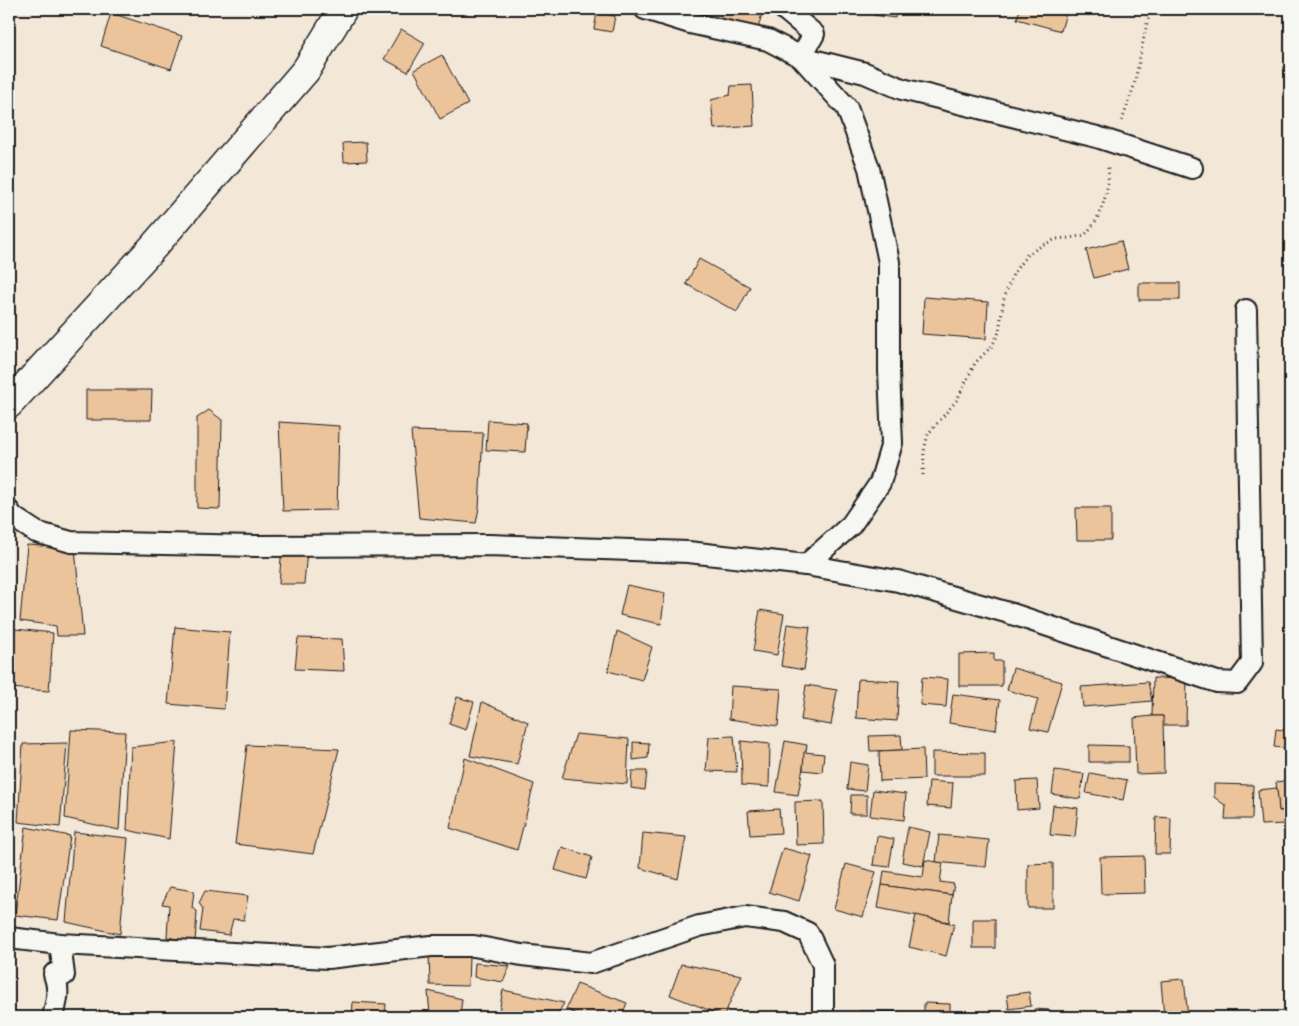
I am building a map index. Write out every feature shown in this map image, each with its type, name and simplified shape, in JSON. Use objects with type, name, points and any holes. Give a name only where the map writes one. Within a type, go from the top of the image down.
[{"type":"main road","points":[[9,404],[154,246],[306,70],[343,9]]},
{"type":"street","points":[[644,9],[690,23],[768,40],[801,57],[865,72],[902,89],[1097,137],[1192,168]]},
{"type":"street","points":[[784,9],[814,34],[801,57]]},
{"type":"street","points":[[801,57],[847,108],[869,168],[889,262],[889,371],[892,443],[880,483],[851,525],[806,565]]},
{"type":"street","points":[[9,511],[36,532],[71,542],[256,546],[489,545],[688,552],[806,565],[898,581],[1009,613],[1216,682],[1237,683],[1252,663],[1246,310]]},
{"type":"street","points":[[9,938],[60,944],[328,958],[431,946],[474,946],[522,955],[591,962],[699,926],[745,918],[784,922],[808,933],[823,965],[823,1017]]},
{"type":"street","points":[[53,1017],[58,997],[58,985],[54,974],[64,975],[60,944]]},
{"type":"path","points":[[923,474],[924,451],[928,434],[957,400],[975,363],[992,346],[999,332],[1004,297],[1014,272],[1027,255],[1041,246],[1056,239],[1085,235],[1096,221],[1105,196],[1109,169],[1097,137],[1120,129],[1134,86],[1146,27],[1152,9]]},
{"type":"building","points":[[705,9],[763,9],[758,29],[703,15]]},
{"type":"building","points":[[874,9],[896,9],[895,18],[873,15]]},
{"type":"building","points":[[1020,9],[1067,9],[1061,31],[1017,19]]},
{"type":"building","points":[[111,13],[182,36],[171,69],[101,46]]},
{"type":"building","points":[[597,13],[615,16],[612,32],[594,29]]},
{"type":"building","points":[[401,29],[425,43],[408,72],[384,59]]},
{"type":"building","points":[[442,55],[468,104],[440,119],[414,70]]},
{"type":"building","points":[[752,85],[754,126],[714,129],[711,100],[730,95],[731,86]]},
{"type":"building","points":[[366,142],[367,161],[344,162],[343,143]]},
{"type":"building","points":[[1121,241],[1128,269],[1094,278],[1086,250]]},
{"type":"building","points":[[699,259],[750,287],[737,312],[686,284]]},
{"type":"building","points":[[1139,283],[1180,283],[1180,300],[1139,300]]},
{"type":"building","points":[[924,297],[988,302],[986,339],[922,334]]},
{"type":"building","points":[[86,390],[152,390],[151,420],[86,420]]},
{"type":"building","points":[[209,410],[222,420],[220,509],[197,508],[197,418]]},
{"type":"building","points":[[488,420],[527,423],[525,452],[486,450]]},
{"type":"building","points":[[279,422],[339,426],[337,510],[283,511]]},
{"type":"building","points":[[411,431],[483,433],[479,508],[476,523],[419,518]]},
{"type":"building","points":[[1076,508],[1111,508],[1111,540],[1077,540]]},
{"type":"building","points":[[27,545],[75,548],[83,636],[57,636],[56,626],[20,621]]},
{"type":"building","points":[[282,546],[307,551],[304,584],[279,584]]},
{"type":"building","points":[[627,585],[665,593],[661,624],[620,615]]},
{"type":"building","points":[[760,610],[784,614],[777,655],[753,651]]},
{"type":"building","points":[[787,624],[810,627],[804,670],[781,666]]},
{"type":"building","points":[[175,627],[230,632],[224,709],[168,704]]},
{"type":"building","points":[[15,629],[53,633],[49,691],[10,688]]},
{"type":"building","points":[[617,631],[652,647],[642,680],[608,671]]},
{"type":"building","points":[[298,638],[342,639],[344,671],[295,669]]},
{"type":"building","points":[[994,653],[994,661],[1002,661],[1002,686],[959,686],[959,654]]},
{"type":"building","points":[[1013,668],[1062,682],[1048,732],[1030,728],[1038,699],[1007,690]]},
{"type":"building","points":[[922,677],[948,679],[946,707],[920,705]]},
{"type":"building","points":[[1153,678],[1187,679],[1186,725],[1162,725],[1163,716],[1152,716]]},
{"type":"building","points":[[858,679],[899,681],[897,721],[856,718]]},
{"type":"building","points":[[1148,682],[1152,701],[1083,707],[1081,687]]},
{"type":"building","points":[[806,685],[837,690],[831,725],[801,720]]},
{"type":"building","points":[[731,686],[781,689],[778,726],[729,719]]},
{"type":"building","points":[[953,694],[1000,700],[996,730],[949,723]]},
{"type":"building","points":[[457,697],[474,702],[466,730],[449,724]]},
{"type":"building","points":[[482,702],[528,722],[517,764],[470,756]]},
{"type":"building","points":[[1163,716],[1164,773],[1136,774],[1134,718]]},
{"type":"building","points":[[1276,729],[1290,731],[1290,749],[1274,747]]},
{"type":"building","points":[[71,730],[125,732],[119,830],[65,818]]},
{"type":"building","points":[[576,734],[629,739],[627,784],[562,778]]},
{"type":"building","points":[[901,735],[902,750],[870,751],[869,736]]},
{"type":"building","points":[[734,736],[737,772],[706,771],[709,737]]},
{"type":"building","points":[[741,741],[770,744],[769,787],[742,785]]},
{"type":"building","points":[[785,741],[807,745],[798,795],[776,792]]},
{"type":"building","points":[[177,742],[169,839],[127,830],[131,747]]},
{"type":"building","points":[[633,742],[649,743],[648,758],[633,760]]},
{"type":"building","points":[[67,743],[60,827],[18,822],[23,744]]},
{"type":"building","points":[[247,745],[339,749],[313,854],[235,844]]},
{"type":"building","points":[[1089,745],[1129,746],[1129,762],[1089,762]]},
{"type":"building","points":[[923,749],[924,779],[880,781],[879,751]]},
{"type":"building","points":[[804,752],[824,754],[822,772],[803,770]]},
{"type":"building","points":[[932,752],[985,753],[985,776],[932,776]]},
{"type":"building","points":[[465,758],[534,784],[517,850],[450,828]]},
{"type":"building","points":[[850,762],[868,765],[865,791],[847,789]]},
{"type":"building","points":[[1055,770],[1084,774],[1080,799],[1052,794]]},
{"type":"building","points":[[632,771],[647,771],[645,790],[631,788]]},
{"type":"building","points":[[1090,773],[1127,780],[1123,800],[1086,793]]},
{"type":"building","points":[[1037,780],[1039,808],[1017,810],[1016,781]]},
{"type":"building","points":[[1290,780],[1290,810],[1279,811],[1276,782]]},
{"type":"building","points":[[929,781],[953,783],[951,808],[927,806]]},
{"type":"building","points":[[1214,784],[1253,785],[1252,819],[1225,819],[1226,806],[1214,797]]},
{"type":"building","points":[[1277,788],[1279,811],[1284,811],[1285,824],[1261,825],[1258,790]]},
{"type":"building","points":[[873,790],[906,794],[904,820],[870,816]]},
{"type":"building","points":[[851,795],[867,795],[867,814],[850,814]]},
{"type":"building","points":[[823,801],[824,844],[796,845],[795,802]]},
{"type":"building","points":[[1053,805],[1078,808],[1075,837],[1050,835]]},
{"type":"building","points":[[779,809],[781,833],[750,835],[748,811]]},
{"type":"building","points":[[1156,817],[1171,818],[1170,854],[1155,854]]},
{"type":"building","points":[[26,827],[70,836],[58,920],[15,915]]},
{"type":"building","points":[[908,827],[930,832],[923,866],[902,862]]},
{"type":"building","points":[[74,832],[128,838],[120,934],[66,922]]},
{"type":"building","points":[[643,833],[686,837],[678,879],[640,868]]},
{"type":"building","points":[[939,835],[989,840],[986,867],[936,862]]},
{"type":"building","points":[[877,836],[894,839],[889,867],[873,865]]},
{"type":"building","points":[[562,847],[592,857],[586,879],[555,870]]},
{"type":"building","points":[[783,848],[812,856],[799,901],[769,892]]},
{"type":"building","points":[[1144,856],[1145,893],[1101,894],[1100,857]]},
{"type":"building","points":[[925,860],[943,863],[940,882],[954,884],[952,895],[882,885],[884,871],[923,877]]},
{"type":"building","points":[[1053,863],[1053,908],[1028,908],[1028,864]]},
{"type":"building","points":[[846,864],[876,872],[863,917],[834,909]]},
{"type":"building","points":[[882,885],[952,895],[949,922],[878,908]]},
{"type":"building","points":[[170,887],[194,891],[192,908],[197,911],[195,943],[167,937],[169,905],[162,904]]},
{"type":"building","points":[[205,891],[248,896],[244,920],[233,919],[229,935],[200,931],[203,909],[199,903]]},
{"type":"building","points":[[916,915],[954,924],[946,956],[909,947]]},
{"type":"building","points":[[973,919],[995,919],[995,948],[973,948]]},
{"type":"building","points":[[429,953],[469,956],[468,986],[430,985]]},
{"type":"building","points":[[475,963],[510,966],[503,982],[474,977]]},
{"type":"building","points":[[681,964],[742,975],[724,1016],[670,995]]},
{"type":"building","points":[[1184,979],[1188,1017],[1164,1017],[1161,981]]},
{"type":"building","points":[[577,984],[627,1003],[621,1017],[582,1017],[566,1009]]},
{"type":"building","points":[[503,990],[564,1003],[556,1017],[498,1017]]},
{"type":"building","points":[[428,991],[462,999],[460,1015],[430,1015]]},
{"type":"building","points":[[1029,992],[1031,1006],[1009,1009],[1007,995]]},
{"type":"building","points":[[353,1002],[386,1004],[385,1017],[352,1017]]},
{"type":"building","points":[[924,1003],[950,1004],[950,1017],[924,1017]]},
{"type":"building","points":[[1034,1009],[1050,1010],[1050,1017],[1034,1017]]},
{"type":"building","points":[[859,1011],[919,1012],[919,1017],[859,1017]]}]
